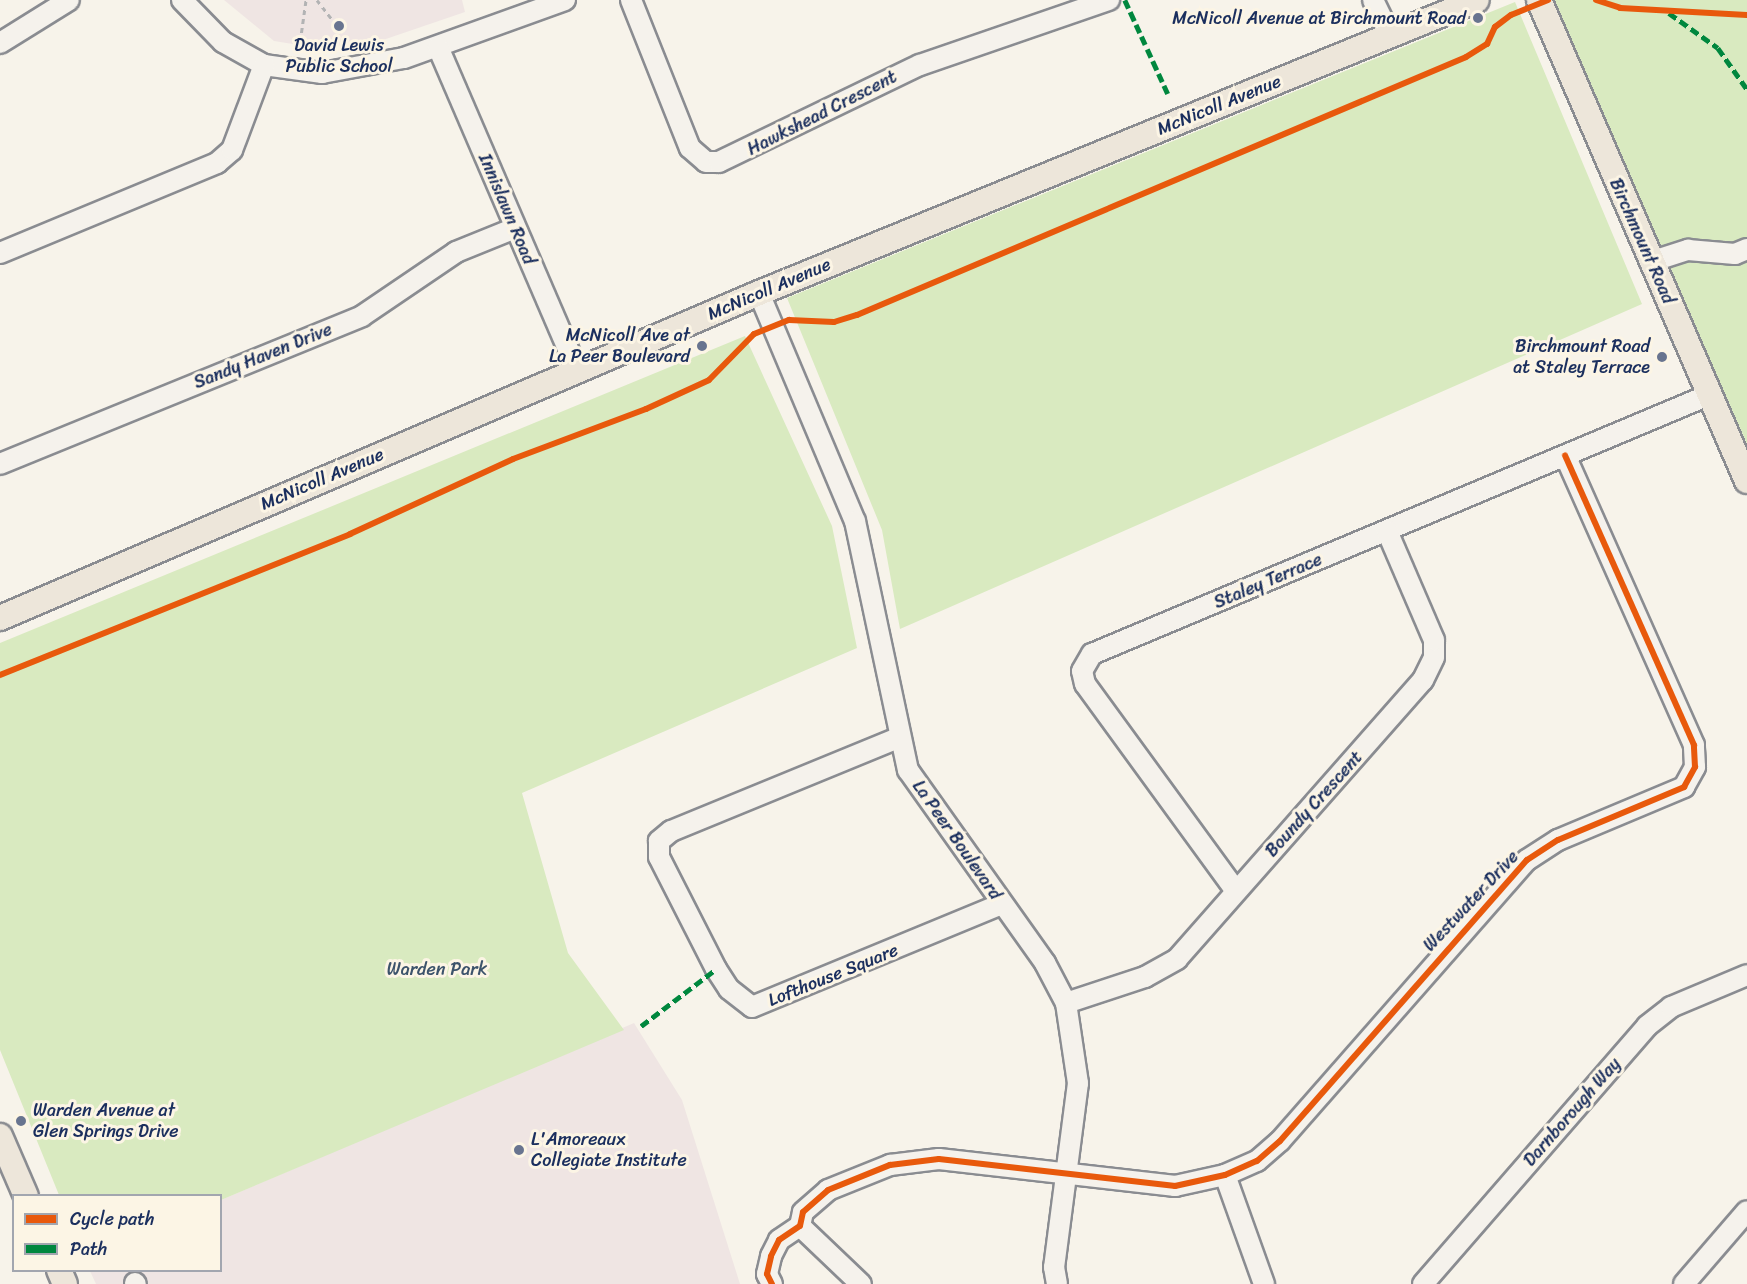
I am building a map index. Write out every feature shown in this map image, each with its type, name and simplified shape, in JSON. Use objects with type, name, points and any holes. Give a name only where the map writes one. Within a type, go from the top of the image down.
[{"type":"main road","name":"McNicoll Avenue","points":[[0,618],[759,292],[1477,0]]},
{"type":"main road","name":"Birchmount Road","points":[[1539,0],[1650,262],[1711,394],[1747,481]]},
{"type":"main road","points":[[0,1136],[25,1194]]},
{"type":"street","points":[[0,43],[69,0]]},
{"type":"street","points":[[182,0],[223,42],[264,65],[347,71],[438,46],[565,0]]},
{"type":"street","name":"Hawkshead Crescent","points":[[631,0],[690,148],[706,162],[719,162],[920,65],[1108,0]]},
{"type":"street","points":[[1373,0],[1390,35]]},
{"type":"street","name":"Innislawn Road","points":[[438,46],[577,370]]},
{"type":"street","points":[[0,253],[217,163],[232,150],[264,65]]},
{"type":"street","name":"Sandy Haven Drive","points":[[0,464],[362,316],[447,257],[515,228]]},
{"type":"street","points":[[1650,262],[1688,250],[1735,254],[1747,249]]},
{"type":"street","name":"La Peer Boulevard","points":[[759,292],[855,521],[898,738],[926,802],[1046,963],[1066,1003],[1078,1083],[1054,1267],[1057,1284]]},
{"type":"street","name":"Staley Terrace","points":[[1236,891],[1085,684],[1082,671],[1092,654],[1711,394]]},
{"type":"street","name":"Westwater Drive","points":[[800,1226],[803,1212],[828,1190],[890,1164],[939,1159],[1066,1176],[1175,1186],[1225,1175],[1280,1141],[1527,860],[1558,840],[1684,787],[1695,767],[1694,745],[1565,455]]},
{"type":"street","name":"Boundy Crescent","points":[[1066,1003],[1145,977],[1177,959],[1423,680],[1434,657],[1434,640],[1387,531]]},
{"type":"street","name":"Lofthouse Square","points":[[898,738],[671,831],[659,841],[659,857],[716,969],[729,989],[752,1007],[1002,904]]},
{"type":"street","name":"Darnborough Way","points":[[1423,1284],[1647,1026],[1671,1007],[1747,975]]},
{"type":"street","points":[[1225,1175],[1264,1284]]},
{"type":"street","points":[[1684,1284],[1747,1211]]},
{"type":"street","points":[[772,1284],[767,1274],[771,1256],[779,1240],[800,1226],[861,1284]]},
{"type":"path","points":[[299,50],[306,0]]},
{"type":"path","points":[[317,0],[345,36]]},
{"type":"shaded area","name":"David Lewis Public School","points":[[224,0],[462,0],[465,12],[380,41],[318,48],[274,41]]},
{"type":"shaded area","name":"L'Amoreaux Collegiate Institute","points":[[634,1023],[682,1100],[740,1284],[96,1284],[90,1272],[222,1272],[222,1200]]},
{"type":"green space","points":[[1546,0],[1747,0],[1747,444],[1678,288]]},
{"type":"green space","points":[[1515,2],[1642,304],[900,629],[882,530],[787,298]]},
{"type":"green space","name":"Warden Park","points":[[745,336],[832,526],[857,648],[522,793],[568,953],[624,1030],[222,1200],[222,1194],[59,1194],[0,1050],[0,643]]},
{"type":"marked path","points":[[1125,0],[1168,94]]},
{"type":"marked path","points":[[1669,13],[1718,48],[1747,89]]},
{"type":"marked path","points":[[641,1026],[716,969]]},
{"type":"cycle path","points":[[0,675],[350,534],[513,459],[646,409],[709,380],[754,334],[789,320],[834,322],[857,315],[1466,57],[1487,44],[1495,27],[1511,15],[1548,0]]},
{"type":"cycle path","points":[[1596,0],[1620,8],[1747,15]]},
{"type":"cycle path","points":[[772,1284],[767,1274],[771,1256],[779,1240],[800,1226],[803,1212],[828,1190],[890,1165],[939,1159],[1175,1186],[1225,1175],[1257,1161],[1280,1141],[1527,860],[1558,840],[1684,787],[1695,767],[1694,745],[1565,455]]},
{"type":"place","name":"McNicoll Avenue at Birchmount Road","points":[[1478,18]]},
{"type":"place","name":"David Lewis Public School","points":[[339,26]]},
{"type":"place","name":"McNicoll Ave at La Peer Boulevard","points":[[702,346]]},
{"type":"place","name":"Birchmount Road at Staley Terrace","points":[[1662,357]]},
{"type":"place","name":"Warden Avenue at Glen Springs Drive","points":[[21,1121]]},
{"type":"place","name":"L'Amoreaux Collegiate Institute","points":[[519,1150]]}]
